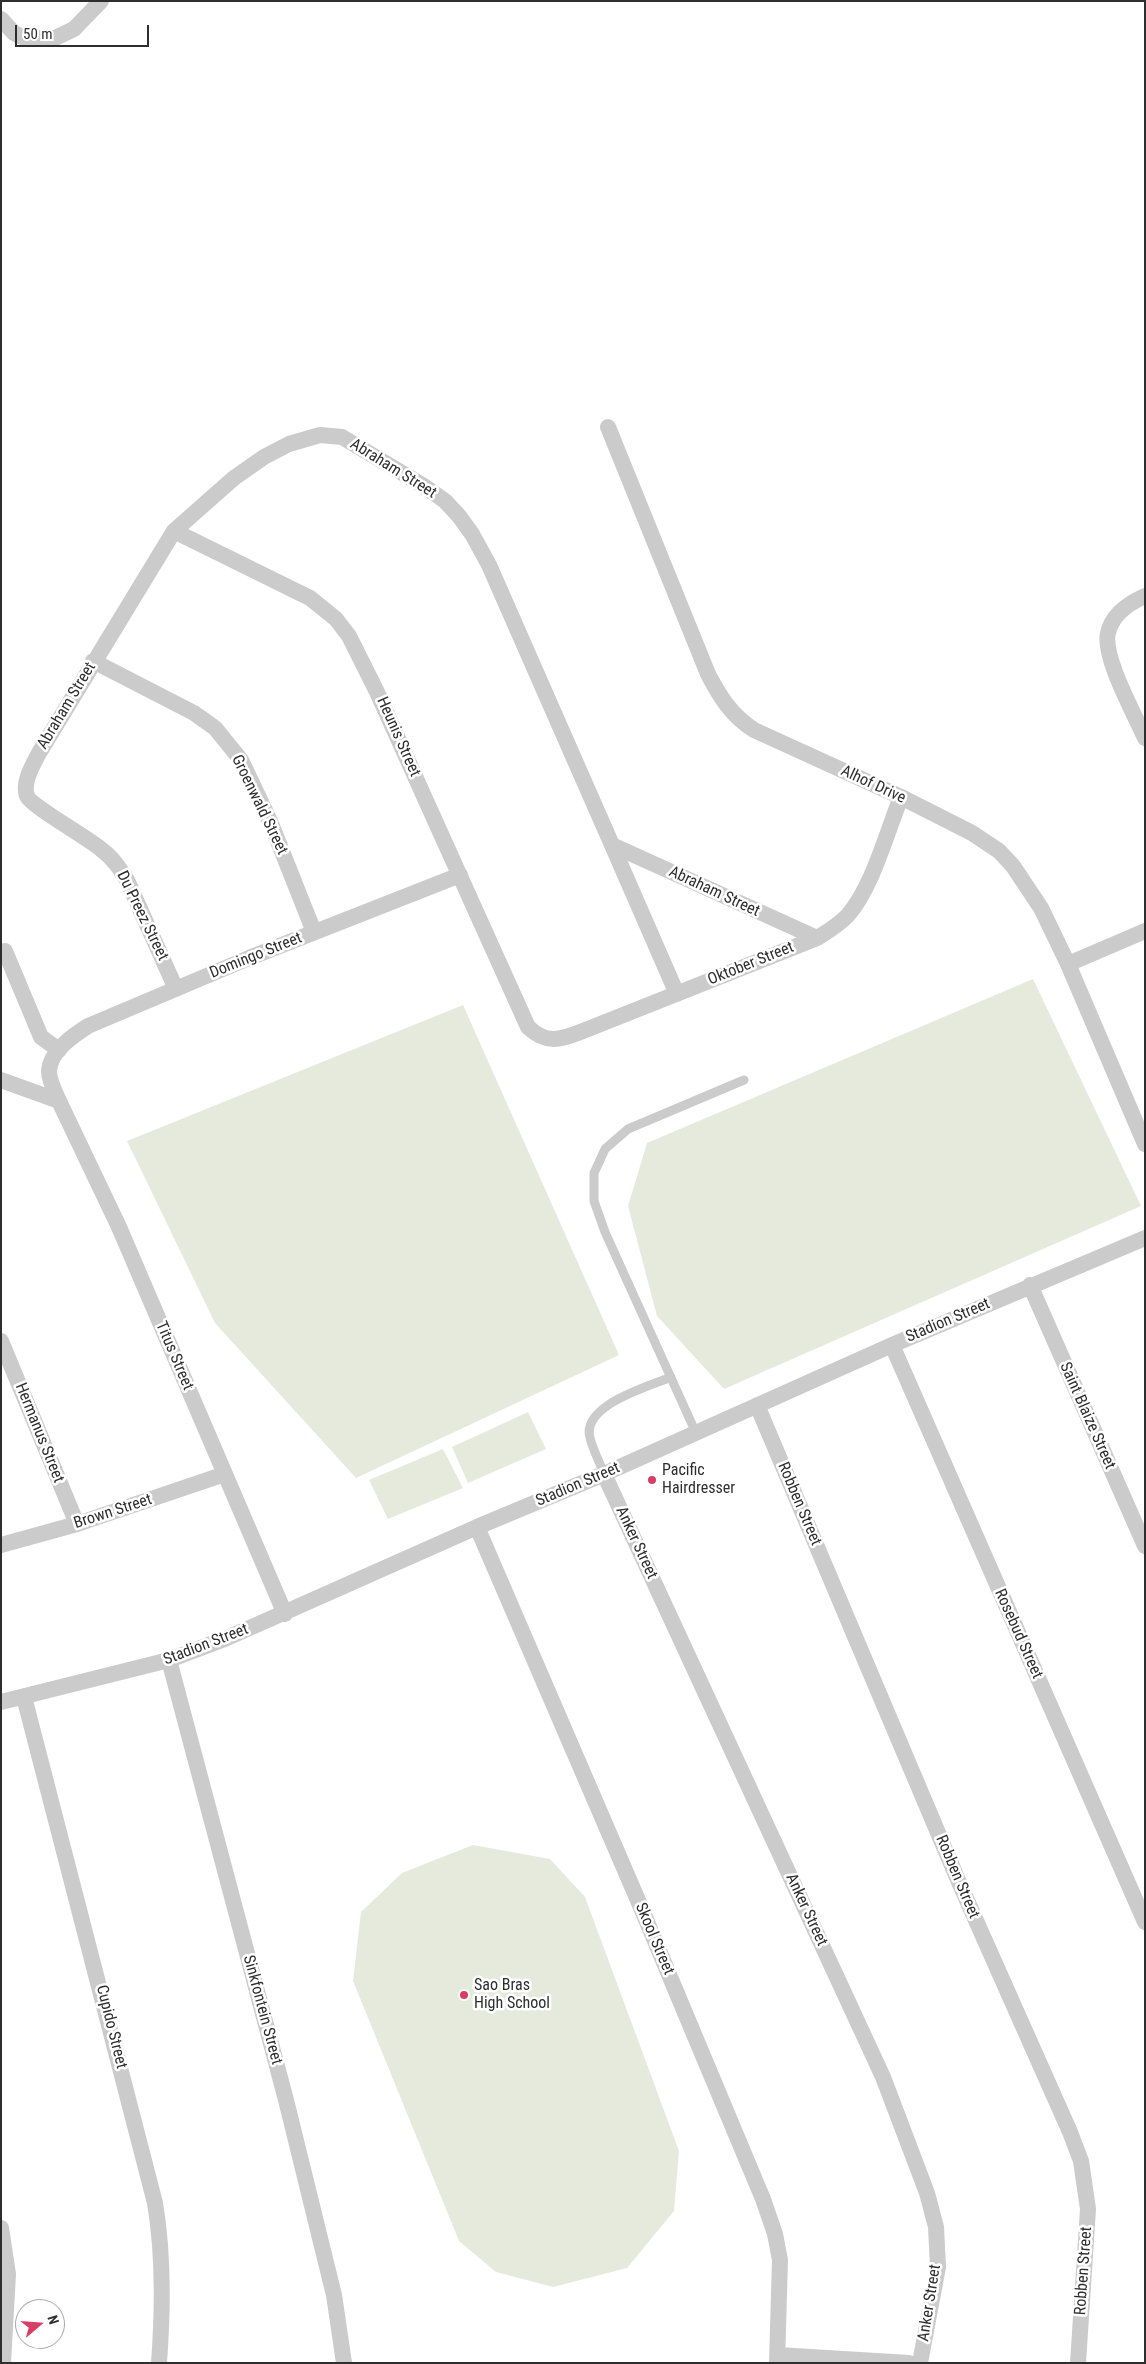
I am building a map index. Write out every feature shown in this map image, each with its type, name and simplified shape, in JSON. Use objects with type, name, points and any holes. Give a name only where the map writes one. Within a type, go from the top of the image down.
[{"type":"street","points":[[1,19],[14,33],[22,37],[53,39],[74,29],[101,1]]},
{"type":"street","name":"Alhof Drive","points":[[608,428],[708,674],[722,701],[739,720],[754,730],[901,797],[972,833],[999,852],[1014,866],[1041,908],[1068,964],[1143,1137]]},
{"type":"street","name":"Abraham Street","points":[[27,796],[27,779],[35,761],[93,662],[174,532],[234,478],[260,460],[289,444],[320,435],[342,437],[424,486],[445,501],[472,534],[489,565],[677,994]]},
{"type":"street","name":"Heunis Street","points":[[174,532],[310,598],[336,619],[349,636],[370,676],[528,1027]]},
{"type":"street","points":[[1145,596],[1117,614],[1107,635],[1114,669],[1145,738]]},
{"type":"street","name":"Groenwald Street","points":[[93,662],[194,714],[215,728],[220,734],[241,760],[270,821],[314,932]]},
{"type":"street","name":"Du Preez Street","points":[[27,796],[36,806],[102,850],[117,865],[127,880],[176,989]]},
{"type":"street","name":"Oktober Street","points":[[528,1027],[545,1038],[562,1038],[817,938],[846,917],[865,890],[901,797]]},
{"type":"street","name":"Abraham Street","points":[[612,845],[793,929],[817,938]]},
{"type":"street","name":"Domingo Street","points":[[59,1050],[65,1043],[88,1026],[314,932],[460,875]]},
{"type":"street","points":[[1068,964],[1145,931]]},
{"type":"street","points":[[5,952],[41,1037],[59,1050]]},
{"type":"street","name":"Titus Street","points":[[59,1050],[49,1070],[59,1101],[119,1227],[284,1614]]},
{"type":"street","points":[[1,1080],[59,1101]]},
{"type":"street","name":"Stadion Street","points":[[1,1702],[169,1660],[284,1614],[892,1345],[1030,1285],[1145,1238]]},
{"type":"street","name":"Saint Blaize Street","points":[[1030,1285],[1145,1546]]},
{"type":"street","name":"Hermanus Street","points":[[1,1341],[77,1524]]},
{"type":"street","name":"Rosebud Street","points":[[892,1345],[1145,1922]]},
{"type":"street","name":"Robben Street","points":[[757,1405],[958,1880],[1070,2132],[1081,2161],[1088,2209],[1078,2363]]},
{"type":"street","name":"Brown Street","points":[[1,1545],[77,1524],[224,1474]]},
{"type":"street","name":"Anker Street","points":[[604,1474],[883,2077],[922,2177],[936,2228],[938,2267],[920,2363]]},
{"type":"street","name":"Skool Street","points":[[477,1527],[637,1898],[775,2234],[780,2260],[778,2359]]},
{"type":"street","name":"Sinkfontein Street","points":[[169,1660],[290,2119],[334,2295],[344,2363]]},
{"type":"street","name":"Cupido Street","points":[[24,1697],[155,2203],[161,2238],[163,2270],[159,2363]]},
{"type":"street","points":[[1,2228],[8,2274],[3,2363]]},
{"type":"street","points":[[778,2359],[909,2363]]},
{"type":"lane","points":[[696,1432],[605,1232],[594,1201],[594,1173],[605,1150],[628,1129],[744,1080]]},
{"type":"lane","points":[[604,1474],[589,1437],[590,1424],[597,1413],[609,1403],[671,1377]]},
{"type":"shaded area","points":[[1033,979],[1141,1206],[724,1389],[657,1316],[628,1206],[647,1143]]},
{"type":"shaded area","points":[[463,1005],[619,1355],[356,1478],[215,1323],[127,1141]]},
{"type":"shaded area","points":[[528,1412],[546,1449],[468,1483],[452,1447]]},
{"type":"shaded area","points":[[443,1449],[463,1488],[388,1519],[369,1480]]},
{"type":"shaded area","points":[[473,1845],[550,1859],[585,1897],[679,2151],[674,2211],[627,2268],[553,2287],[496,2272],[459,2241],[353,1981],[361,1912],[402,1873]]},
{"type":"place","name":"Pacific Hairdresser","points":[[652,1480]]},
{"type":"place","name":"Sao Bras High School","points":[[464,1995]]}]
